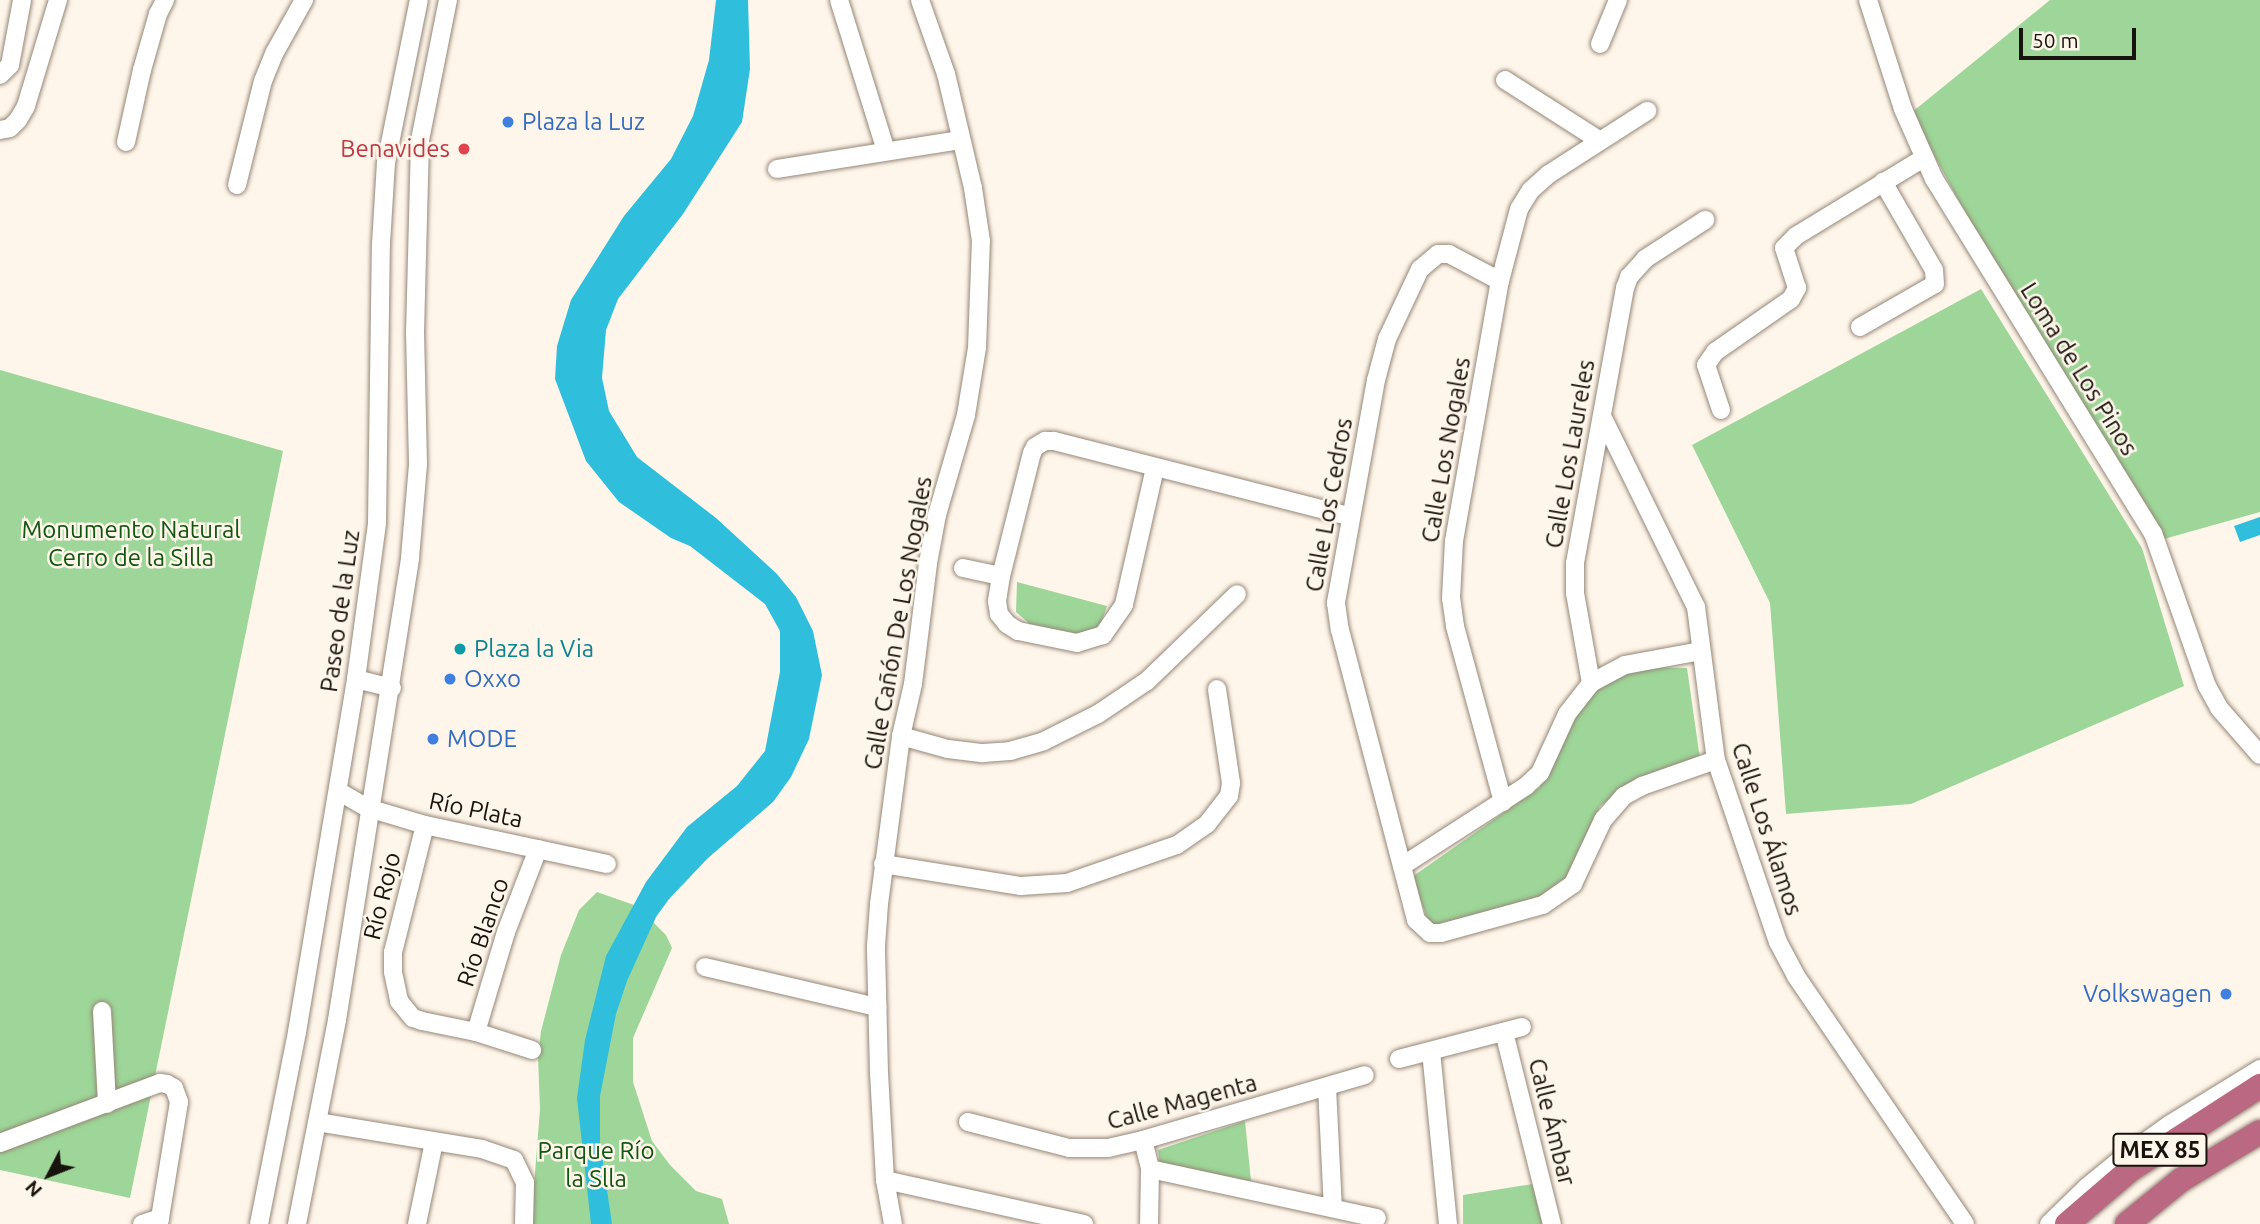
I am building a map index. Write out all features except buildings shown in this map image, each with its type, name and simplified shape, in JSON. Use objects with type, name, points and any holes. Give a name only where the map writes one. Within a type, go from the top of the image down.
[{"type":"highway","name":"MEX 85","points":[[2067,1224],[2130,1170],[2260,1086]]},
{"type":"highway","name":"MEX 85","points":[[2127,1224],[2181,1180],[2260,1132]]},
{"type":"street","points":[[0,75],[10,65],[22,0]]},
{"type":"street","points":[[0,130],[10,128],[26,106],[58,0]]},
{"type":"street","points":[[126,142],[142,69],[165,0]]},
{"type":"street","points":[[237,185],[263,81],[275,52],[304,0]]},
{"type":"street","points":[[839,0],[886,151]]},
{"type":"street","name":"Calle Cañón De Los Nogales","points":[[894,1224],[885,1180],[877,1007],[876,946],[883,864],[901,736],[913,684],[937,515],[966,415],[977,348],[981,241],[973,188],[946,75],[920,0]]},
{"type":"street","points":[[1600,44],[1618,0]]},
{"type":"street","name":"Loma de Los Pinos","points":[[1868,0],[1903,109],[1924,158],[2153,533],[2207,686],[2219,708],[2260,755]]},
{"type":"street","points":[[297,1224],[337,1020],[368,808],[392,688],[410,558],[418,464],[415,333],[420,140],[447,6],[418,2]]},
{"type":"street","name":"Paseo de la Luz","points":[[259,1224],[297,1032],[338,791],[380,500],[378,355],[386,163],[418,2]]},
{"type":"street","points":[[1505,80],[1599,141]]},
{"type":"street","name":"Calle Los Nogales","points":[[1503,802],[1455,626],[1451,572],[1500,281],[1519,209],[1531,190],[1549,174],[1647,111]]},
{"type":"street","points":[[777,169],[961,140]]},
{"type":"street","points":[[1721,410],[1706,365],[1716,352],[1791,299],[1797,288],[1784,248],[1796,236],[1924,158]]},
{"type":"street","points":[[1860,327],[1935,284],[1934,270],[1884,182]]},
{"type":"street","name":"Calle Los Laureles","points":[[1591,683],[1575,593],[1575,563],[1579,526],[1629,276],[1645,259],[1704,220]]},
{"type":"street","name":"Calle Los Cedros","points":[[1500,281],[1449,254],[1438,254],[1420,269],[1387,339],[1349,516],[1336,603],[1340,630],[1416,920],[1430,933],[1542,905],[1561,895],[1573,884],[1603,820],[1624,796],[1642,786],[1716,760]]},
{"type":"street","name":"Calle Los Álamos","points":[[1602,415],[1696,607],[1701,624],[1701,651],[1716,760],[1766,912],[1796,976],[1965,1224]]},
{"type":"street","points":[[1155,468],[1124,605],[1102,635],[1077,643],[1018,631],[999,614],[997,601],[1001,576],[1030,459],[1039,443],[1054,441],[1349,516]]},
{"type":"street","points":[[963,568],[1001,576]]},
{"type":"street","points":[[901,736],[948,750],[983,753],[1010,751],[1044,741],[1097,714],[1147,681],[1237,594]]},
{"type":"street","points":[[1402,866],[1503,802],[1540,773],[1567,714],[1591,683],[1625,665],[1701,651]]},
{"type":"street","points":[[356,679],[392,688]]},
{"type":"street","points":[[883,864],[1021,886],[1068,883],[1177,845],[1207,824],[1229,796],[1229,765],[1217,689]]},
{"type":"street","name":"Río Plata","points":[[338,791],[368,808],[425,825],[607,864]]},
{"type":"street","name":"Río Rojo","points":[[425,825],[393,952],[393,972],[399,1001],[413,1018],[476,1032],[532,1050]]},
{"type":"street","name":"Río Blanco","points":[[476,1032],[506,932],[538,849]]},
{"type":"street","points":[[705,967],[877,1007]]},
{"type":"street","points":[[102,1011],[107,1104]]},
{"type":"street","name":"Calle Ámbar","points":[[1431,1051],[1513,1030],[1552,1224]]},
{"type":"street","points":[[1399,1059],[1431,1051],[1448,1224]]},
{"type":"street","points":[[2049,1224],[2087,1186],[2120,1160],[2169,1125],[2260,1069]]},
{"type":"street","name":"Calle Magenta","points":[[968,1122],[1069,1148],[1108,1147],[1143,1140],[1365,1075]]},
{"type":"street","points":[[0,1143],[160,1083],[174,1088],[179,1102],[160,1221],[142,1224]]},
{"type":"street","points":[[1327,1087],[1333,1208]]},
{"type":"street","points":[[317,1122],[482,1149],[514,1160],[526,1183],[524,1224]]},
{"type":"street","points":[[1143,1140],[1150,1169],[1149,1224]]},
{"type":"street","points":[[417,1224],[434,1142]]},
{"type":"street","points":[[1150,1169],[1377,1218]]},
{"type":"street","points":[[885,1180],[1084,1224]]},
{"type":"green space","points":[[2050,0],[2260,0],[2260,512],[2164,539],[1966,214],[1911,113]]},
{"type":"green space","points":[[1981,289],[2142,548],[2184,686],[1911,804],[1786,814],[1770,603],[1692,445]]},
{"type":"green space","name":"Monumento Natural Cerro de la Silla","points":[[0,370],[283,451],[130,1198],[0,1170]]},
{"type":"green space","points":[[1017,582],[1107,606],[1100,626],[1080,638],[1032,626],[1016,612]]},
{"type":"green space","points":[[1645,667],[1687,668],[1700,759],[1639,778],[1600,806],[1564,886],[1539,899],[1430,926],[1412,877],[1539,788],[1580,707],[1607,681]]},
{"type":"green space","name":"Parque Río la Slla","points":[[597,892],[637,906],[666,935],[672,948],[633,1038],[633,1082],[652,1141],[670,1165],[696,1191],[722,1199],[729,1224],[531,1224],[540,1109],[538,1057],[541,1031],[561,955],[579,910]]},
{"type":"green space","points":[[1245,1121],[1251,1181],[1160,1165],[1158,1150]]},
{"type":"green space","points":[[1533,1184],[1544,1224],[1463,1224],[1463,1195]]},
{"type":"water","points":[[716,0],[748,0],[750,69],[742,122],[683,214],[618,299],[606,330],[602,378],[609,411],[637,457],[716,518],[776,573],[796,597],[813,631],[822,675],[809,739],[791,777],[773,802],[708,858],[669,899],[656,917],[627,981],[616,1014],[600,1096],[600,1142],[612,1224],[591,1224],[577,1098],[585,1040],[606,956],[646,882],[687,827],[737,786],[765,751],[780,672],[780,631],[765,604],[690,546],[671,538],[619,502],[586,461],[555,379],[557,346],[571,300],[624,216],[671,159],[693,116],[709,60]]},
{"type":"water","points":[[2260,517],[2260,535],[2240,542],[2234,526]]},
{"type":"place","name":"Plaza la Luz","points":[[508,122]]},
{"type":"place","name":"Benavides","points":[[464,149]]},
{"type":"place","name":"Plaza la Via","points":[[460,649]]},
{"type":"place","name":"Oxxo","points":[[450,679]]},
{"type":"place","name":"MODE","points":[[433,739]]},
{"type":"place","name":"Volkswagen","points":[[2226,994]]}]
